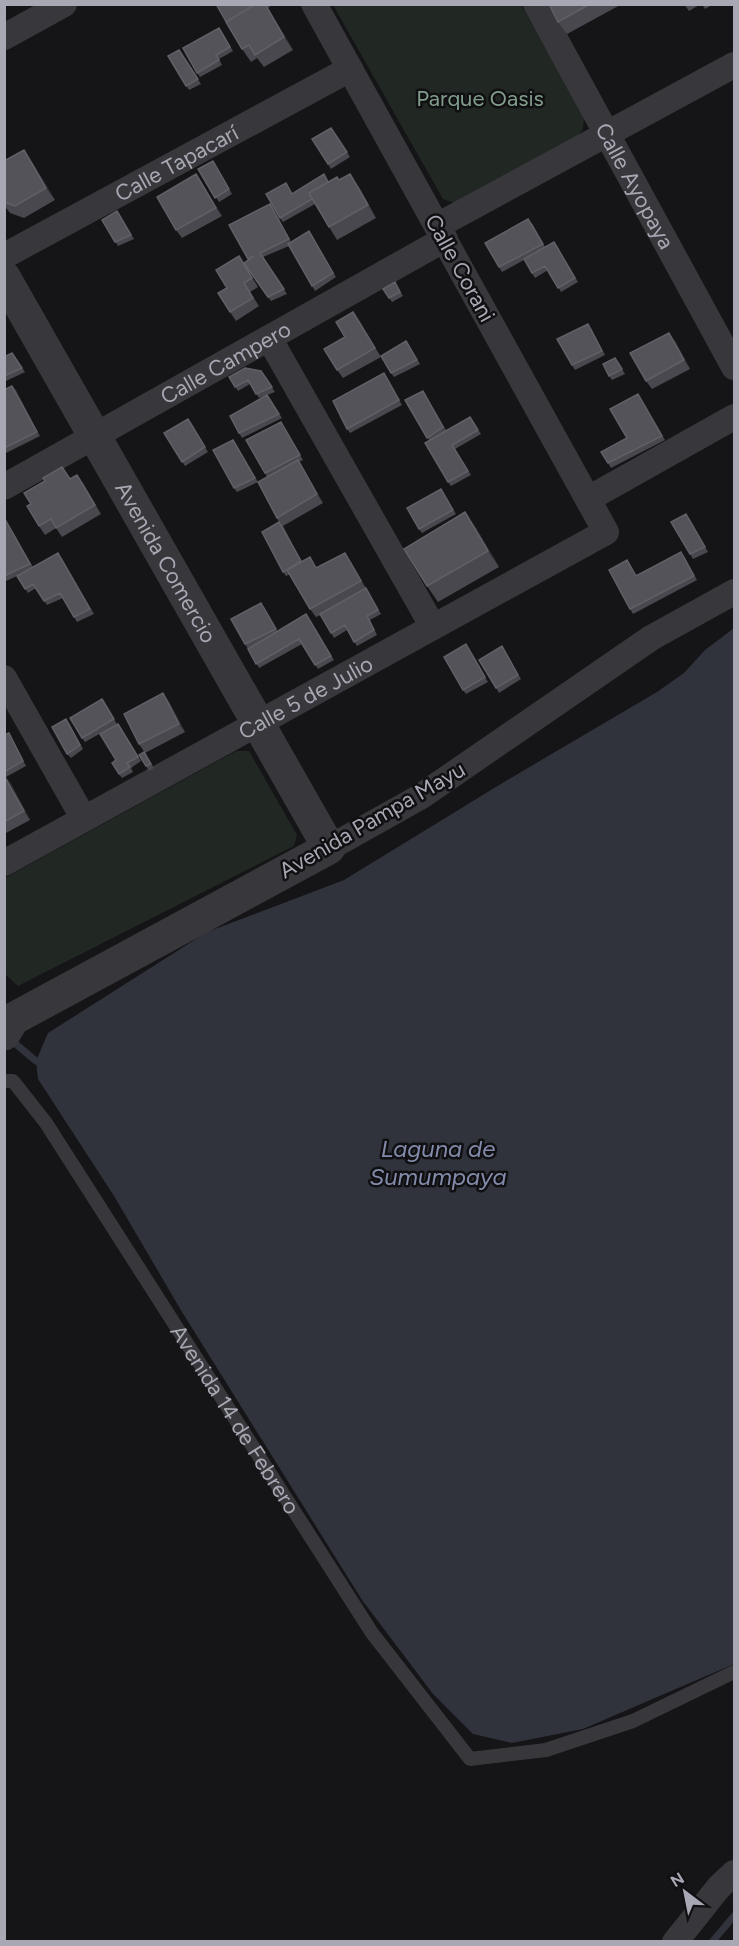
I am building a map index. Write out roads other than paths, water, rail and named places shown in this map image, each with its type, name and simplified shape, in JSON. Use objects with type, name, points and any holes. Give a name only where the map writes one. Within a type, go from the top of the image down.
[{"type":"street","points":[[4,37],[64,4]]},
{"type":"street","name":"Calle Corani","points":[[314,4],[606,532]]},
{"type":"street","name":"Calle Ayopaya","points":[[536,4],[735,367]]},
{"type":"street","name":"Calle Campero","points":[[4,487],[269,338],[606,133],[735,65]]},
{"type":"street","name":"Calle Tapacarí","points":[[4,256],[350,69]]},
{"type":"street","name":"Avenida Comercio","points":[[4,277],[329,848]]},
{"type":"street","points":[[269,338],[433,627]]},
{"type":"street","points":[[588,499],[735,417]]},
{"type":"street","name":"Calle 5 de Julio","points":[[4,863],[606,532]]},
{"type":"street","name":"Avenida Pampa Mayu","points":[[7,1021],[420,797],[651,638],[735,592]]},
{"type":"street","points":[[4,678],[84,819]]},
{"type":"street","points":[[675,1941],[719,1887],[735,1873]]},
{"type":"lane","name":"Avenida 14 de Febrero","points":[[4,1081],[13,1081],[46,1123],[372,1633],[470,1759],[546,1750],[601,1732],[633,1721],[735,1672]]},
{"type":"water","name":"Laguna de Sumumpaya","points":[[734,628],[734,1664],[583,1729],[512,1743],[473,1734],[433,1694],[362,1600],[182,1312],[114,1196],[38,1079],[36,1061],[48,1033],[207,932],[344,880],[657,692],[684,673],[705,650]]},
{"type":"waterway","points":[[11,1040],[36,1061]]},
{"type":"waterway","points":[[712,1942],[734,1916]]},
{"type":"park label","name":"Parque Oasis","points":[[480,98]]}]
